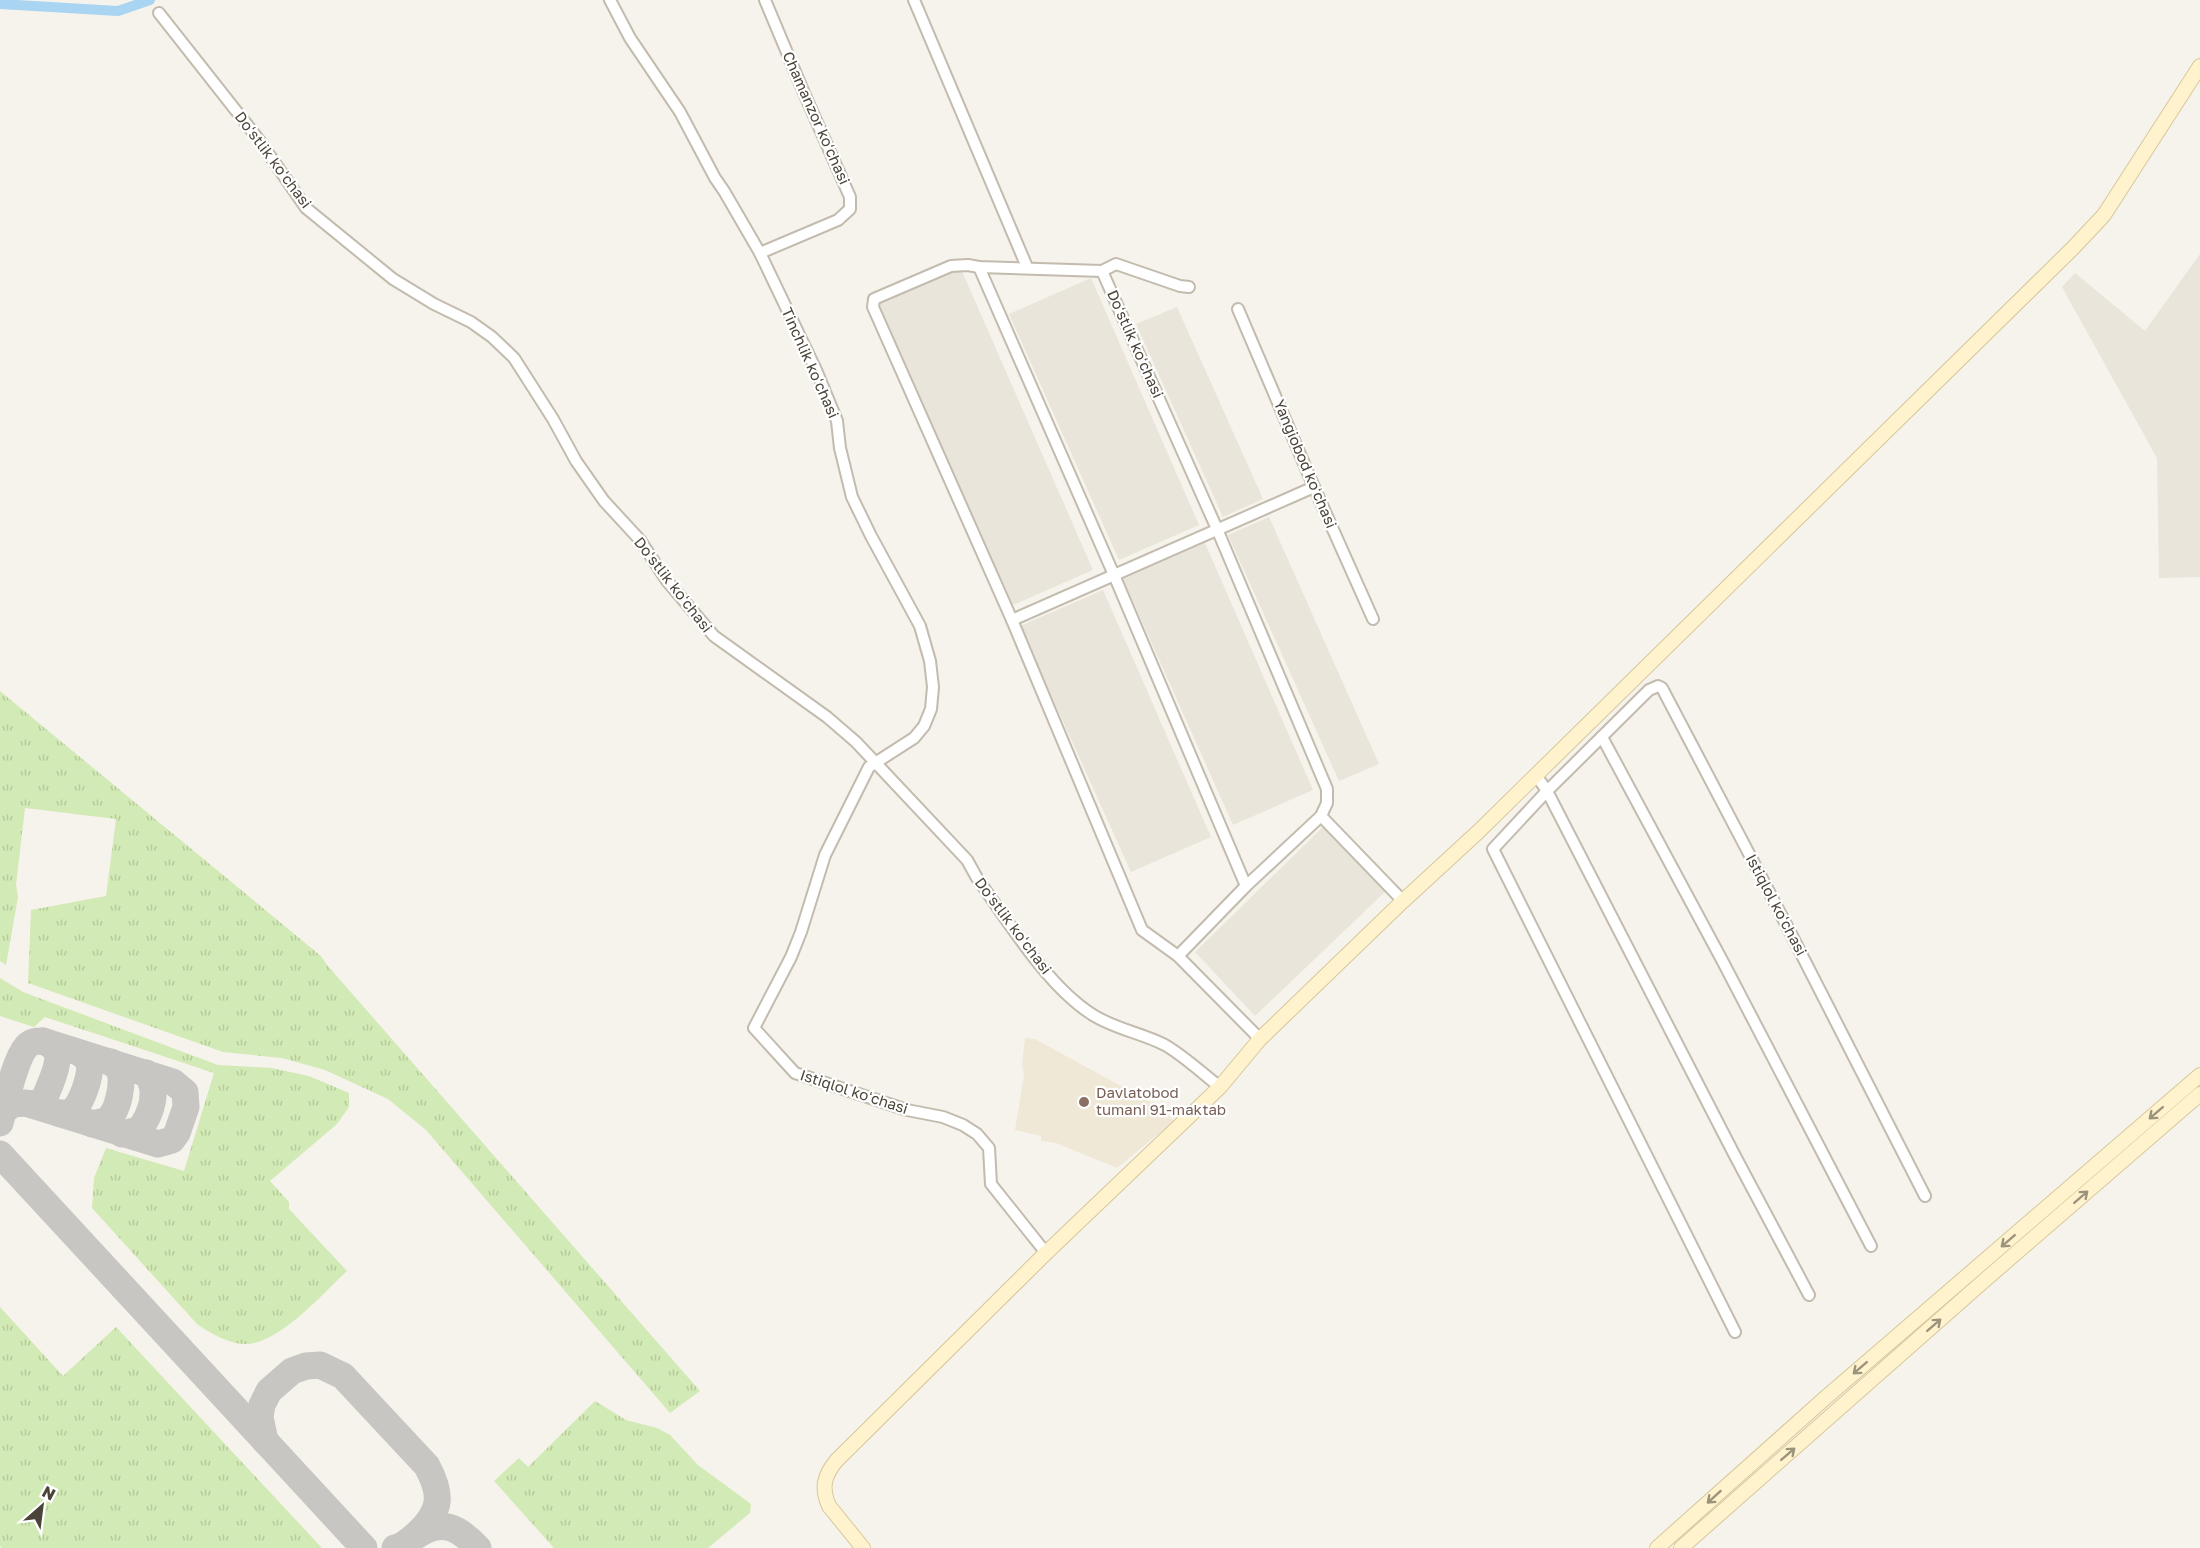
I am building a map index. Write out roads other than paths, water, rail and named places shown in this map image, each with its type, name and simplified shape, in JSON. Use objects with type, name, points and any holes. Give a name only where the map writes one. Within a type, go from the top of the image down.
[{"type":"street","name":"Tinchlik koʻchasi","points":[[610,0],[630,38],[680,112],[715,178],[760,253],[816,370],[837,421],[840,448],[852,497],[920,626],[930,660],[933,687],[931,709],[924,726],[914,738],[876,762]]},
{"type":"street","name":"Chamanzor koʻchasi","points":[[760,253],[838,220],[850,209],[850,197],[765,0]]},
{"type":"street","points":[[914,0],[1027,267]]},
{"type":"street","name":"Doʻstlik koʻchasi","points":[[159,13],[259,140],[306,208],[393,279],[434,304],[471,322],[514,358],[553,418],[576,461],[604,501],[640,540],[667,581],[714,636],[827,717],[865,750],[967,860],[977,878],[1037,960],[1072,998],[1108,1023],[1166,1046],[1220,1087]]},
{"type":"street","points":[[863,1548],[829,1506],[824,1487],[828,1470],[836,1461],[1220,1087],[1260,1039],[1403,900],[1478,832],[2073,248],[2104,214],[2200,66]]},
{"type":"street","points":[[1102,271],[1116,264],[1189,287]]},
{"type":"street","name":"Doʻstlik koʻchasi","points":[[1260,1039],[1178,956],[1142,930],[1012,620],[873,303],[879,297],[951,266],[1102,271],[1217,529],[1327,789],[1327,803],[1321,816]]},
{"type":"street","points":[[979,267],[1114,575],[1246,886]]},
{"type":"street","name":"Yangiobod koʻchasi","points":[[1238,309],[1373,619]]},
{"type":"street","points":[[1012,620],[1314,487]]},
{"type":"street","name":"Istiqlol koʻchasi","points":[[1735,1332],[1493,849],[1547,791],[1649,690],[1658,686],[1662,688],[1925,1196]]},
{"type":"street","points":[[1602,737],[1723,962],[1871,1246]]},
{"type":"street","name":"Istiqlol koʻchasi","points":[[876,762],[864,773],[851,806],[831,842],[791,957],[754,1028],[795,1073],[907,1110],[943,1117],[977,1134],[989,1148],[991,1184],[1047,1253]]},
{"type":"street","points":[[1536,775],[1547,791],[1809,1295]]},
{"type":"street","points":[[1178,956],[1246,886],[1321,816],[1403,900]]},
{"type":"street","points":[[1657,1548],[1824,1399],[2200,1075]]},
{"type":"street","points":[[1681,1548],[1995,1271],[2200,1095]]},
{"type":"waterway","points":[[0,4],[118,11],[150,0]]},
{"type":"place","name":"Davlatobod tumani 91-maktab","points":[[1084,1102]]}]
